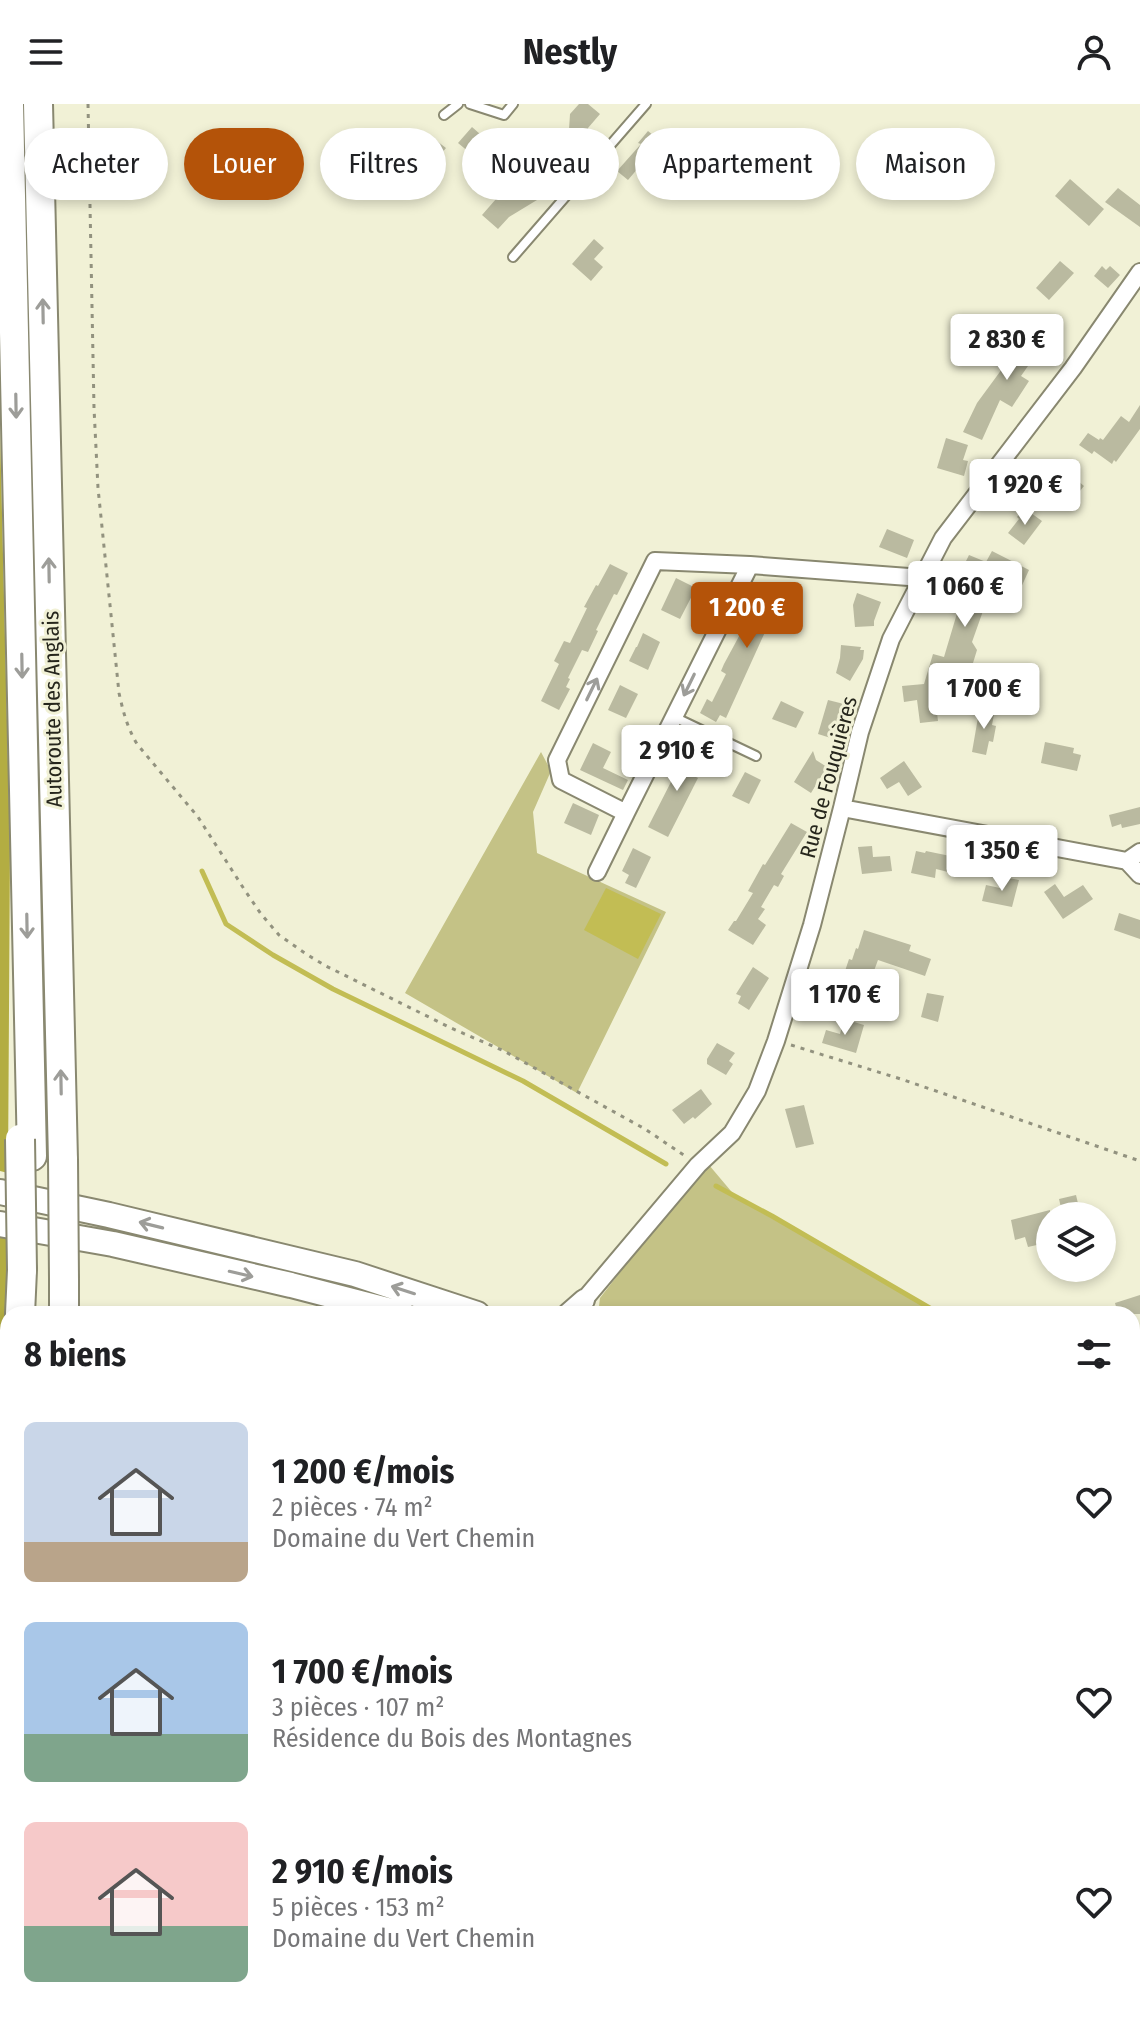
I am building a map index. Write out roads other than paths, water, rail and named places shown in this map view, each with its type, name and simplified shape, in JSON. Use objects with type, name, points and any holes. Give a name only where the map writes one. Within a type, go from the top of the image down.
[{"type":"highway","name":"Autoroute des Anglais","points":[[9,104],[28,1272],[34,1306]]},
{"type":"highway","name":"Autoroute des Anglais","points":[[38,104],[64,1306]]},
{"type":"highway","points":[[22,1306],[28,1272]]},
{"type":"main road","points":[[0,1192],[355,1274],[453,1306]]},
{"type":"main road","points":[[0,1224],[113,1244],[372,1306]]},
{"type":"street","name":"Rue de Fouquières","points":[[586,1306],[698,1165],[732,1133],[757,1091],[812,925],[860,732],[891,639],[943,538],[1073,368],[1140,272]]},
{"type":"street","points":[[626,813],[561,780],[557,760],[655,561],[922,578]]},
{"type":"street","points":[[597,872],[750,565]]},
{"type":"street","points":[[842,808],[1133,856],[1140,875]]},
{"type":"lane","points":[[444,115],[458,104]]},
{"type":"lane","points":[[470,104],[504,115],[513,104]]},
{"type":"lane","points":[[513,257],[646,104]]},
{"type":"lane","points":[[673,717],[756,756]]},
{"type":"waterway","points":[[202,871],[226,924],[273,955],[333,989],[523,1081],[666,1164]]},
{"type":"waterway","points":[[716,1186],[926,1306]]}]
